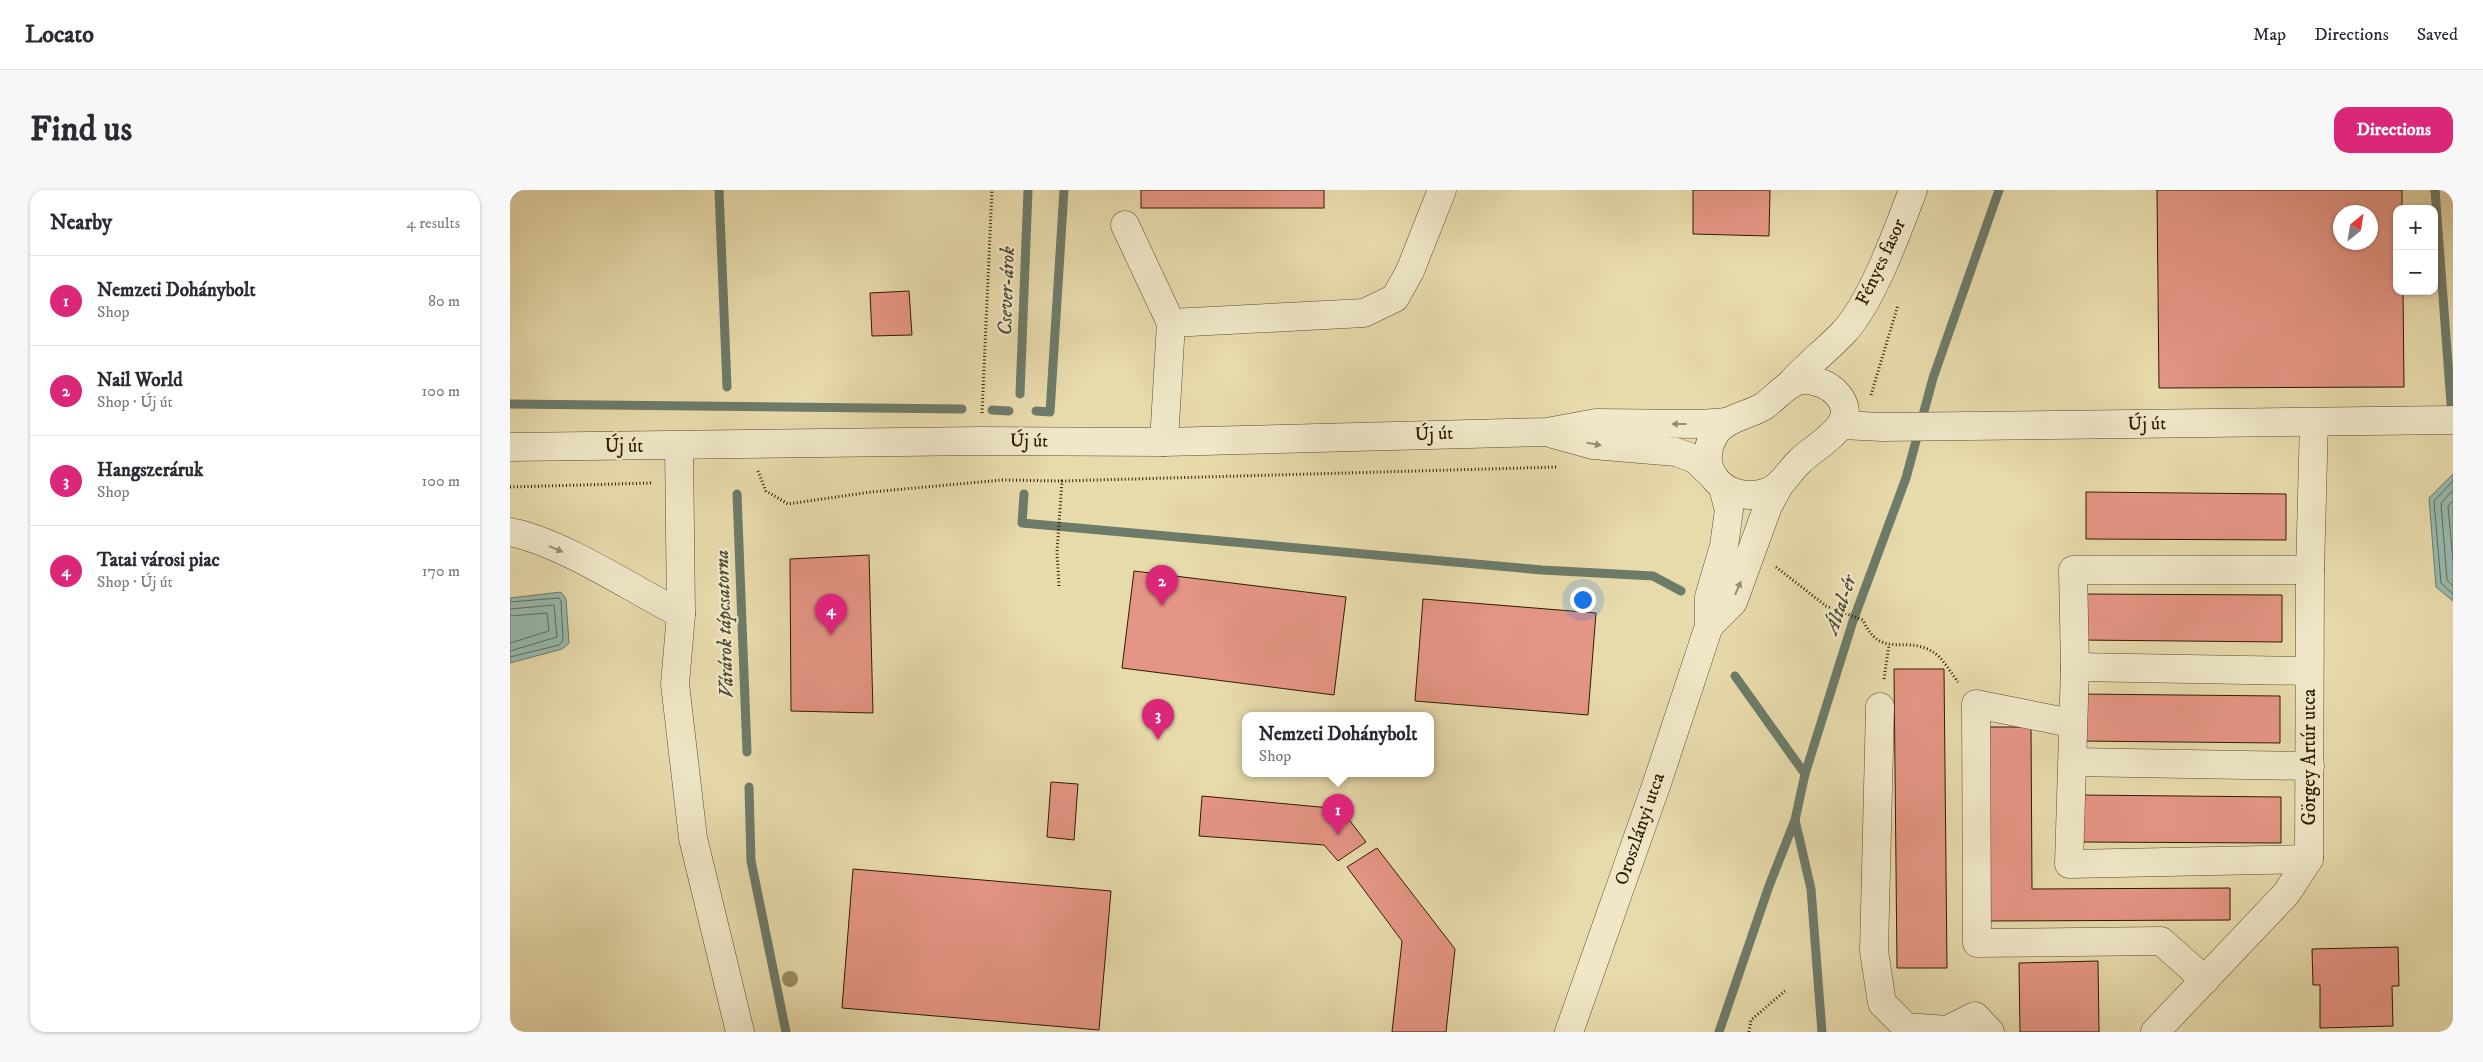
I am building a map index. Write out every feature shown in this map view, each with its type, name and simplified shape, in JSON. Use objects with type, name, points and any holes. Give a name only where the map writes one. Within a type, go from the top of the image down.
[{"type":"street","points":[[1171,323],[1364,313],[1395,298],[1410,271],[1442,190]]},
{"type":"street","name":"Fényes fasor","points":[[1727,422],[1764,406],[1845,331],[1876,280],[1913,190]]},
{"type":"street","points":[[1124,225],[1171,323],[1164,442]]},
{"type":"street","name":"Fényes fasor","points":[[1836,392],[1834,380],[1845,331]]},
{"type":"street","points":[[1718,483],[1735,494],[1756,496],[1771,491],[1780,484],[1798,462],[1842,425],[1845,414],[1843,402],[1836,392],[1812,380],[1791,382]]},
{"type":"street","name":"Új út","points":[[1842,425],[1882,427],[2444,421]]},
{"type":"street","name":"Új út","points":[[510,447],[980,441],[1164,442],[1547,432],[1596,423],[1683,424],[1727,422]]},
{"type":"street","name":"Oroszlányi utca","points":[[1569,1032],[1657,783],[1708,626],[1709,597],[1724,546],[1729,510],[1707,458],[1709,448],[1719,429],[1727,422]]},
{"type":"street","name":"Görgey Artúr utca","points":[[2309,860],[2310,570],[2314,422]]},
{"type":"street","name":"Új út","points":[[1547,432],[1593,445],[1676,452],[1695,459],[1718,483]]},
{"type":"street","points":[[679,446],[681,614],[675,684],[694,838],[740,1032]]},
{"type":"street","name":"Oroszlányi utca","points":[[1708,626],[1733,602],[1768,506],[1780,484]]},
{"type":"street","points":[[510,532],[522,534],[583,560],[681,614]]},
{"type":"street","points":[[2309,860],[2069,864],[2073,762],[2071,723],[2075,667],[2074,570],[2310,570]]},
{"type":"street","points":[[2075,667],[2309,671]]},
{"type":"street","points":[[2071,723],[1976,704],[1977,943],[2161,941],[2205,980]]},
{"type":"street","points":[[1880,707],[1874,951],[1882,1003],[1906,1027],[1947,1030],[1975,1016],[1990,1032]]},
{"type":"street","points":[[2073,762],[2310,766]]},
{"type":"street","points":[[2156,1032],[2286,894],[2309,860]]},
{"type":"path","points":[[980,441],[992,190]]},
{"type":"path","points":[[747,445],[766,491],[788,504],[871,492],[1002,480],[1062,481],[1565,466]]},
{"type":"path","points":[[1059,586],[1057,552],[1062,481]]},
{"type":"path","points":[[510,487],[680,482]]},
{"type":"path","points":[[1751,554],[1769,561],[1826,606],[1863,620],[1869,634],[1889,645],[1918,646],[1934,652],[1976,704]]},
{"type":"path","points":[[1880,707],[1889,645]]},
{"type":"path","points":[[1749,1032],[1751,1020],[1785,991]]},
{"type":"water","points":[[2453,474],[2453,601],[2436,587],[2429,498]]},
{"type":"water","points":[[561,592],[566,599],[569,643],[562,649],[510,663],[510,598]]},
{"type":"building","points":[[1141,190],[1324,190],[1324,208],[1141,208]]},
{"type":"building","points":[[1693,190],[1770,190],[1769,236],[1693,234]]},
{"type":"building","points":[[2157,190],[2402,190],[2402,205],[2393,205],[2393,295],[2403,295],[2404,387],[2159,388]]},
{"type":"building","points":[[909,291],[912,335],[872,336],[870,293]]},
{"type":"building","points":[[2086,492],[2286,494],[2286,540],[2086,539]]},
{"type":"building","points":[[869,555],[873,713],[791,711],[790,559]]},
{"type":"building","points":[[1134,571],[1346,597],[1334,695],[1122,668]]},
{"type":"building","points":[[2081,594],[2282,595],[2282,642],[2081,640]]},
{"type":"building","points":[[1423,599],[1596,613],[1588,715],[1415,701]]},
{"type":"building","points":[[1894,669],[1944,669],[1947,968],[1897,968]]},
{"type":"building","points":[[2080,694],[2280,696],[2280,743],[2079,741]]},
{"type":"building","points":[[1985,727],[2031,727],[2032,889],[2230,888],[2230,920],[1986,921]]},
{"type":"building","points":[[1051,782],[1078,784],[1074,840],[1047,837]]},
{"type":"building","points":[[2080,795],[2281,797],[2281,843],[2080,842]]},
{"type":"building","points":[[1202,796],[1341,809],[1366,842],[1338,861],[1324,845],[1199,836]]},
{"type":"building","points":[[1377,848],[1455,949],[1446,1032],[1392,1032],[1402,941],[1347,867]]},
{"type":"building","points":[[853,869],[1111,891],[1099,1030],[842,1008]]},
{"type":"building","points":[[2398,947],[2399,986],[2392,986],[2393,1026],[2320,1028],[2320,985],[2313,985],[2312,949]]},
{"type":"building","points":[[2098,961],[2099,1032],[2020,1032],[2019,963]]},
{"type":"waterway","name":"Várárok tápcsatorna","points":[[719,190],[727,387]]},
{"type":"waterway","name":"Csever-árok","points":[[1020,394],[1028,190]]},
{"type":"waterway","points":[[1036,411],[1050,412],[1064,190]]},
{"type":"waterway","name":"Által-ér","points":[[1719,1032],[1769,886],[1795,820],[1805,774],[1853,621],[1906,478],[1933,378],[1999,190]]},
{"type":"waterway","points":[[2435,190],[2452,417]]},
{"type":"waterway","points":[[510,404],[962,409]]},
{"type":"waterway","points":[[992,410],[1009,411]]},
{"type":"waterway","name":"Várárok tápcsatorna","points":[[737,494],[747,752]]},
{"type":"waterway","points":[[1024,494],[1022,523],[1542,570],[1653,576],[1681,591]]},
{"type":"waterway","points":[[1735,676],[1805,774]]},
{"type":"waterway","name":"Várárok tápcsatorna","points":[[749,787],[751,861],[786,1032]]},
{"type":"waterway","points":[[1795,820],[1811,889],[1822,1032]]},
{"type":"place","name":"Nail World","points":[[1162,606]]},
{"type":"place","name":"Tatai városi piac","points":[[831,635]]},
{"type":"place","name":"Hangszeráruk","points":[[1158,740]]},
{"type":"place","name":"Nemzeti Dohánybolt","points":[[1338,835]]}]
